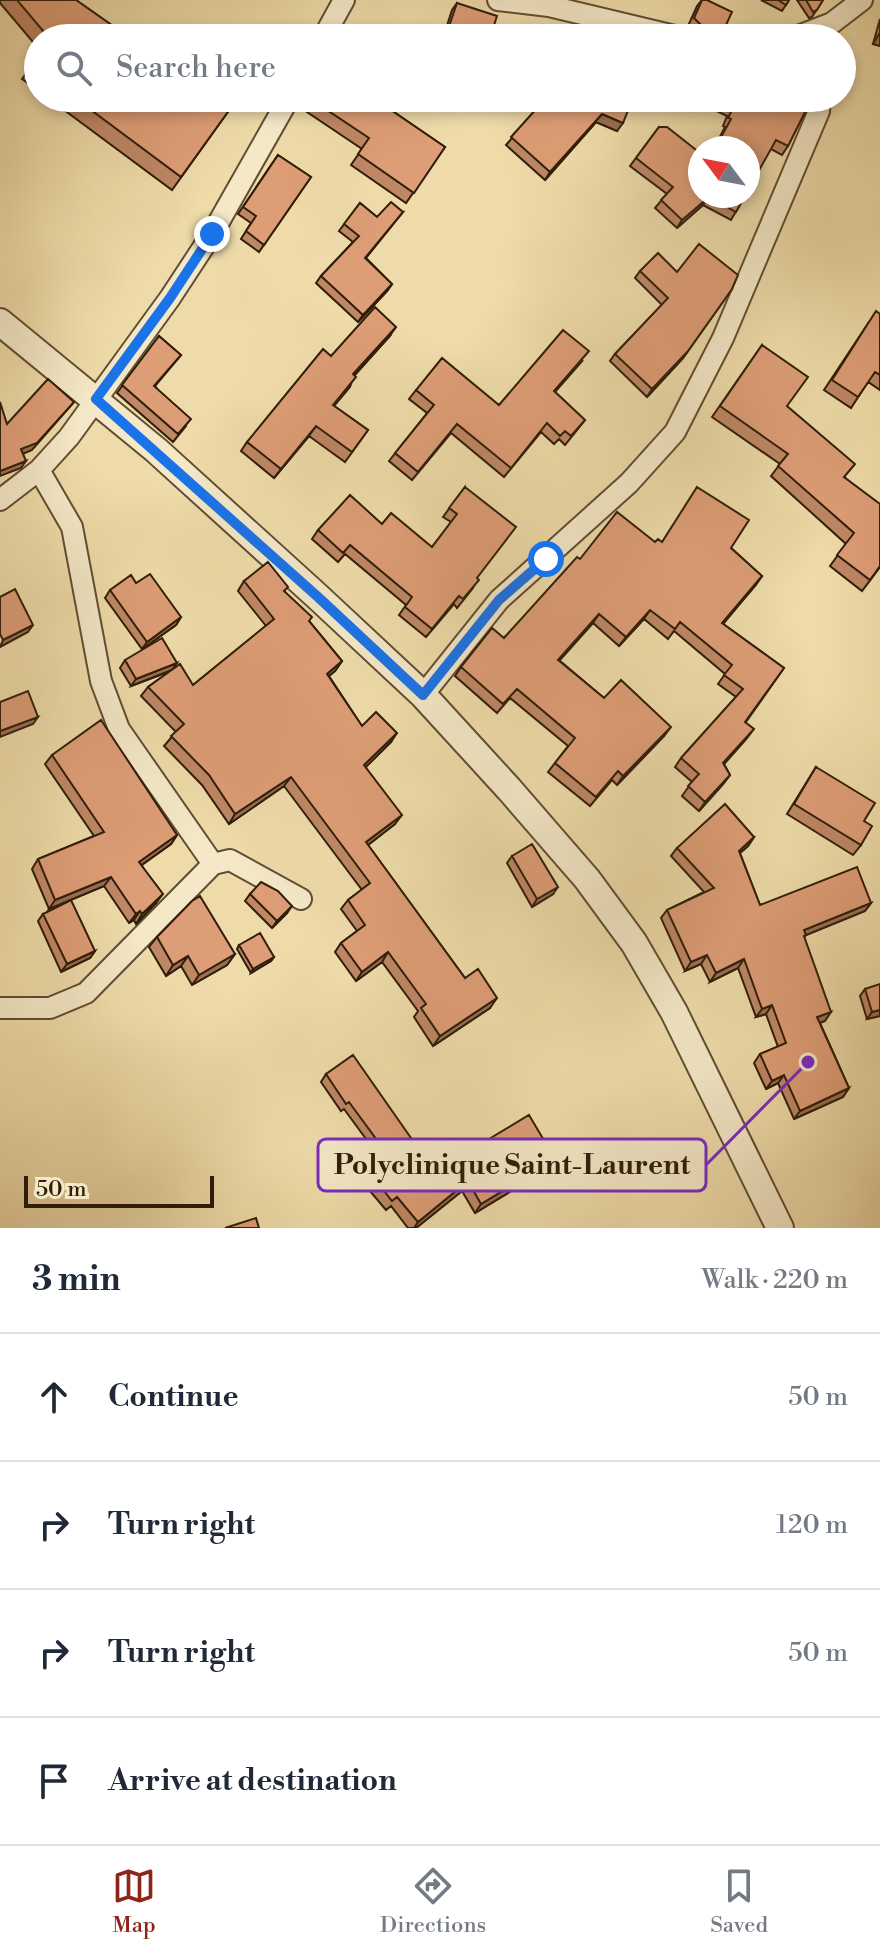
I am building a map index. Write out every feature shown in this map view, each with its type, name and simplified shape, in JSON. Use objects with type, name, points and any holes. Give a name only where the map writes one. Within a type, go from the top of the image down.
[{"type":"street","points":[[331,24],[344,0]]},
{"type":"street","points":[[498,0],[549,6],[624,24]]},
{"type":"street","points":[[829,24],[862,0]]},
{"type":"street","points":[[0,500],[39,470],[69,437],[170,298],[212,234],[281,112]]},
{"type":"street","points":[[423,695],[499,600],[629,483],[675,432],[723,338],[819,112]]},
{"type":"street","points":[[0,322],[96,399],[423,695],[587,879],[634,943],[681,1025],[780,1228]]},
{"type":"street","points":[[39,470],[72,527],[101,681],[119,729],[213,864]]},
{"type":"street","points":[[0,1008],[50,1008],[86,993],[213,864],[230,860],[301,899]]},
{"type":"building","points":[[17,0],[76,0],[110,24],[37,24]]},
{"type":"building","points":[[702,0],[732,12],[726,24],[700,24],[694,18]]},
{"type":"building","points":[[806,0],[823,0],[813,12]]},
{"type":"building","points":[[457,3],[497,16],[494,24],[450,24]]},
{"type":"building","points":[[94,112],[228,112],[181,177]]},
{"type":"building","points":[[330,112],[394,112],[445,147],[414,193],[358,154],[369,138]]},
{"type":"building","points":[[533,112],[627,112],[623,123],[602,114],[550,172],[511,137]]},
{"type":"building","points":[[731,112],[805,112],[788,146],[776,140],[760,169],[760,136],[722,136],[731,119],[728,118]]},
{"type":"building","points":[[659,127],[667,127],[688,144],[688,208],[696,208],[682,220],[661,200],[673,187],[636,158]]},
{"type":"building","points":[[278,155],[311,177],[264,245],[246,231],[256,216],[243,207]]},
{"type":"building","points":[[391,202],[403,212],[365,258],[392,284],[363,315],[321,276],[359,236],[344,224],[360,203],[377,217]]},
{"type":"building","points":[[699,244],[738,275],[732,289],[688,351],[652,389],[615,354],[668,298],[640,271],[658,253],[677,272]]},
{"type":"building","points":[[375,307],[396,327],[353,374],[356,377],[333,405],[368,430],[352,452],[316,426],[281,469],[247,442],[323,349],[331,356]]},
{"type":"building","points":[[876,311],[880,314],[880,375],[875,372],[858,397],[832,380]]},
{"type":"building","points":[[563,330],[589,351],[554,391],[585,420],[571,436],[565,431],[560,436],[547,423],[511,468],[457,424],[418,472],[395,453],[434,405],[416,390],[442,358],[499,405]]},
{"type":"building","points":[[159,336],[181,355],[154,386],[191,419],[178,434],[122,385]]},
{"type":"building","points":[[762,345],[808,377],[787,406],[855,464],[844,477],[880,504],[880,566],[870,580],[837,555],[854,533],[778,466],[788,454],[720,406]]},
{"type":"building","points":[[48,379],[74,402],[37,443],[21,449],[26,461],[0,471],[0,402],[7,424]]},
{"type":"building","points":[[465,487],[516,527],[477,578],[479,580],[463,599],[459,596],[432,629],[405,607],[412,597],[350,545],[343,553],[318,530],[350,495],[382,524],[391,513],[432,547],[457,514],[449,508]]},
{"type":"building","points":[[697,487],[749,520],[731,548],[762,576],[722,623],[784,668],[745,722],[754,729],[723,763],[730,775],[705,802],[688,786],[699,774],[681,758],[743,689],[724,675],[732,665],[680,622],[675,629],[650,610],[626,637],[599,614],[558,660],[604,698],[621,680],[671,727],[623,776],[618,771],[596,797],[555,763],[575,738],[517,689],[503,704],[461,667],[492,628],[504,638],[577,557],[580,559],[617,512],[655,542],[658,539],[662,542]]},
{"type":"building","points":[[268,562],[288,587],[284,591],[312,617],[309,621],[342,661],[327,674],[362,726],[376,712],[397,733],[364,765],[402,815],[366,842],[465,978],[478,969],[497,998],[440,1036],[421,1008],[426,1004],[388,952],[362,972],[341,943],[365,925],[348,900],[370,883],[291,777],[235,814],[209,775],[171,736],[184,724],[148,687],[180,664],[193,685],[274,619],[244,581]]},
{"type":"building","points":[[150,574],[181,617],[147,642],[110,590],[131,575],[136,583]]},
{"type":"building","points":[[15,589],[33,625],[3,640],[0,634],[0,597]]},
{"type":"building","points":[[162,638],[177,663],[136,679],[125,660]]},
{"type":"building","points":[[28,691],[38,717],[0,731],[0,702]]},
{"type":"building","points":[[101,720],[177,835],[139,862],[163,894],[142,914],[140,911],[136,914],[111,877],[55,900],[38,859],[104,832],[52,755]]},
{"type":"building","points":[[816,767],[875,803],[864,821],[872,826],[861,845],[794,804]]},
{"type":"building","points":[[725,804],[754,837],[739,851],[760,905],[857,867],[871,903],[804,930],[831,1012],[817,1017],[849,1088],[800,1111],[784,1075],[772,1081],[760,1054],[786,1043],[772,1005],[762,1009],[744,959],[716,973],[707,955],[691,962],[667,910],[714,888],[677,848]]},
{"type":"building","points":[[532,844],[558,887],[537,899],[512,856]]},
{"type":"building","points":[[261,882],[278,891],[292,906],[277,921],[250,894]]},
{"type":"building","points":[[200,896],[235,954],[199,975],[188,956],[173,965],[157,937]]},
{"type":"building","points":[[71,900],[95,951],[67,964],[43,914]]},
{"type":"building","points":[[260,933],[274,957],[253,969],[239,945]]},
{"type":"building","points":[[880,984],[880,1010],[872,1012],[865,989]]},
{"type":"building","points":[[353,1055],[411,1138],[388,1155],[326,1074]]},
{"type":"building","points":[[529,1115],[555,1159],[481,1204],[468,1181],[418,1222],[397,1197],[392,1201],[371,1174],[403,1149],[426,1177]]},
{"type":"building","points":[[256,1218],[259,1228],[225,1228]]},
{"type":"place","name":"Polyclinique Saint-Laurent","points":[[808,1062]]},
{"type":"route","points":[[212,234],[170,298],[96,399],[156,450],[423,695],[499,600],[546,559]]}]
